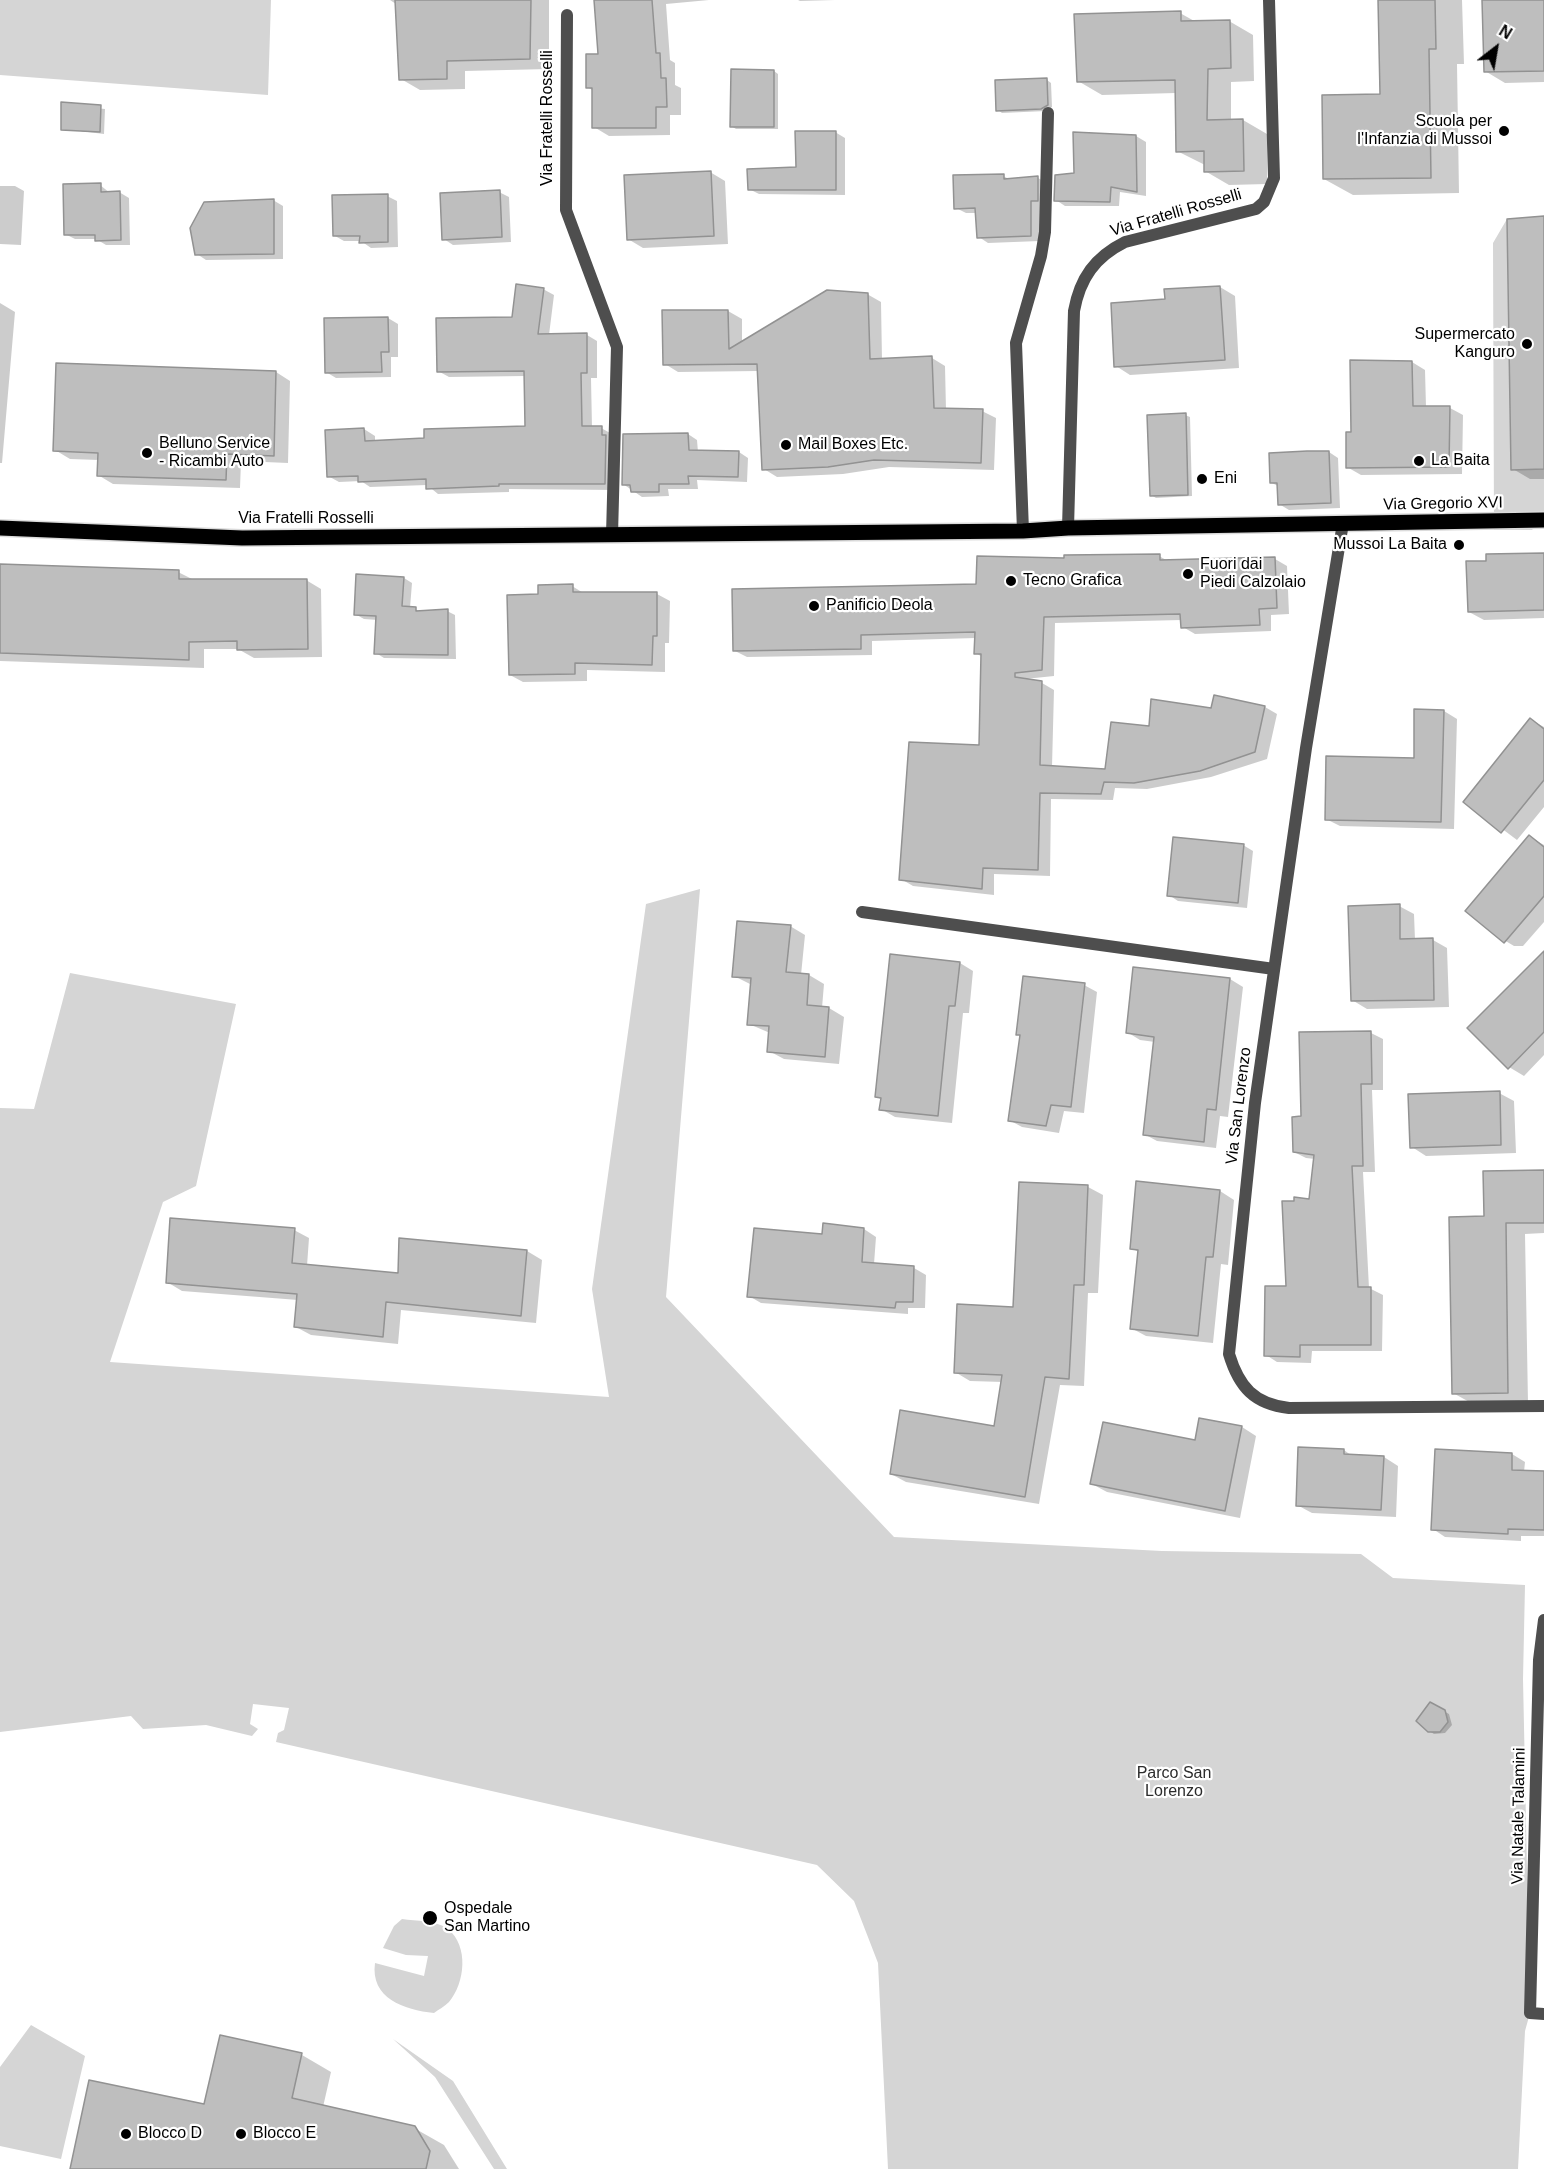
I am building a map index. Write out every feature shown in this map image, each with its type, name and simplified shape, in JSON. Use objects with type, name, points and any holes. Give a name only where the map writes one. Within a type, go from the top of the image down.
[{"type":"main road","name":"Via Gregorio XVI","points":[[1342,524],[1544,520]]},
{"type":"main road","name":"Via Fratelli Rosselli","points":[[0,528],[242,538],[1023,531],[1068,528],[1342,524]]},
{"type":"street","name":"Via Fratelli Rosselli","points":[[1068,528],[1074,311],[1077,292],[1085,275],[1109,250],[1125,242],[1244,214],[1264,202],[1274,178],[1269,0]]},
{"type":"street","name":"Via Fratelli Rosselli","points":[[567,15],[566,210],[617,347],[612,535]]},
{"type":"street","points":[[1023,531],[1016,343],[1041,256],[1045,232],[1048,113]]},
{"type":"street","name":"Via San Lorenzo","points":[[1342,524],[1255,1103],[1229,1336],[1229,1354],[1234,1370],[1255,1398],[1270,1406],[1289,1408],[1544,1406]]},
{"type":"street","points":[[862,912],[1274,969]]},
{"type":"street","name":"Via Natale Talamini","points":[[1544,1620],[1539,1660],[1530,2013],[1544,2014]]},
{"type":"green space","points":[[0,0],[271,0],[268,95],[0,75]]},
{"type":"green space","points":[[1544,216],[1544,515],[1532,530],[1494,530],[1493,243],[1507,219]]},
{"type":"green space","name":"Parco San Lorenzo","points":[[700,889],[666,1297],[894,1537],[1162,1551],[1361,1554],[1393,1578],[1525,1585],[1523,1679],[1530,2013],[1525,2031],[1518,2169],[888,2169],[878,1963],[854,1901],[817,1865],[276,1742],[278,1733],[284,1730],[289,1708],[253,1704],[250,1724],[258,1729],[252,1736],[206,1725],[143,1729],[131,1716],[0,1732],[0,1108],[34,1109],[70,973],[236,1004],[196,1186],[163,1202],[110,1362],[609,1397],[592,1289],[646,904]]},
{"type":"green space","points":[[402,1919],[432,1922],[443,1926],[455,1936],[459,1945],[462,1965],[459,1985],[449,2002],[434,2013],[411,2009],[391,2000],[378,1985],[375,1963],[424,1976],[428,1956],[406,1955],[383,1948],[394,1926]]},
{"type":"green space","points":[[31,2025],[85,2056],[61,2159],[0,2146],[0,2067]]},
{"type":"green space","points":[[393,2039],[453,2081],[507,2169],[494,2169],[435,2077]]},
{"type":"building","points":[[395,0],[531,0],[530,59],[447,61],[447,79],[399,80]]},
{"type":"building","points":[[594,0],[652,0],[656,53],[660,53],[661,78],[666,78],[667,107],[656,107],[656,128],[592,128],[592,88],[586,88],[586,54],[598,54]]},
{"type":"building","points":[[1378,0],[1435,0],[1436,49],[1429,49],[1431,178],[1323,179],[1322,95],[1380,94]]},
{"type":"building","points":[[1482,0],[1544,0],[1544,71],[1484,72]]},
{"type":"building","points":[[1181,11],[1181,21],[1230,20],[1231,68],[1208,69],[1207,120],[1243,119],[1244,171],[1204,172],[1204,151],[1176,152],[1175,80],[1077,82],[1074,14]]},
{"type":"building","points":[[731,69],[774,70],[774,127],[730,127]]},
{"type":"building","points":[[1047,78],[1048,105],[1041,109],[996,111],[995,80]]},
{"type":"building","points":[[61,102],[101,105],[100,132],[61,130]]},
{"type":"building","points":[[795,131],[836,131],[836,190],[748,190],[747,169],[796,167]]},
{"type":"building","points":[[1073,132],[1136,135],[1137,192],[1111,187],[1110,202],[1054,201],[1055,175],[1074,173]]},
{"type":"building","points":[[711,171],[714,236],[627,240],[624,175]]},
{"type":"building","points":[[1004,174],[1004,179],[1038,176],[1038,201],[1031,201],[1031,236],[977,238],[975,208],[954,209],[953,175]]},
{"type":"building","points":[[101,183],[101,192],[120,191],[121,240],[95,241],[95,235],[64,235],[63,184]]},
{"type":"building","points":[[500,190],[502,237],[442,240],[440,193]]},
{"type":"building","points":[[388,194],[388,242],[359,243],[360,236],[333,236],[332,195]]},
{"type":"building","points":[[274,199],[274,254],[195,255],[190,228],[204,202]]},
{"type":"building","name":"Supermercato Kanguro","points":[[1544,216],[1544,469],[1511,470],[1507,219]]},
{"type":"building","points":[[516,284],[544,288],[538,334],[587,333],[587,373],[581,373],[582,426],[602,426],[602,435],[606,435],[605,484],[499,484],[499,486],[426,489],[426,479],[358,482],[358,476],[327,477],[325,430],[364,428],[365,441],[424,438],[424,429],[525,426],[524,371],[437,372],[436,318],[512,317]]},
{"type":"building","points":[[1220,286],[1225,360],[1114,367],[1111,303],[1165,299],[1164,289]]},
{"type":"building","points":[[827,290],[868,293],[870,359],[932,356],[934,408],[983,409],[981,463],[874,460],[828,467],[762,470],[757,364],[663,365],[662,310],[728,310],[729,349]]},
{"type":"building","points":[[388,317],[389,352],[381,352],[382,372],[325,373],[324,318]]},
{"type":"building","points":[[1350,360],[1412,361],[1413,406],[1450,406],[1449,467],[1346,468],[1346,432],[1351,432]]},
{"type":"building","points":[[56,363],[276,371],[274,456],[227,454],[226,480],[97,476],[98,453],[53,451]]},
{"type":"building","points":[[1186,413],[1188,495],[1150,496],[1147,415]]},
{"type":"building","points":[[688,433],[689,450],[739,451],[738,477],[688,476],[689,484],[659,484],[659,492],[631,492],[630,485],[622,485],[623,434]]},
{"type":"building","points":[[1329,451],[1331,503],[1278,505],[1277,483],[1270,483],[1269,453]]},
{"type":"building","points":[[1544,553],[1544,610],[1468,612],[1466,561],[1486,561],[1486,554]]},
{"type":"building","points":[[1160,554],[1160,560],[1275,557],[1277,608],[1259,609],[1260,625],[1181,628],[1180,614],[1044,617],[1042,670],[1015,673],[1015,677],[1042,681],[1040,765],[1105,769],[1111,722],[1149,726],[1151,699],[1211,708],[1214,695],[1265,706],[1255,752],[1200,771],[1134,783],[1104,782],[1101,794],[1040,793],[1038,870],[983,868],[982,889],[899,880],[909,742],[979,745],[981,654],[974,654],[975,632],[861,635],[861,649],[733,651],[732,589],[976,584],[977,556],[1064,558],[1064,555]]},
{"type":"building","points":[[0,564],[179,570],[179,579],[307,579],[308,649],[237,650],[237,641],[189,642],[189,660],[0,653]]},
{"type":"building","points":[[356,574],[404,577],[402,606],[416,607],[416,611],[448,609],[448,655],[374,654],[376,616],[354,615]]},
{"type":"building","points":[[573,584],[573,592],[657,592],[657,636],[653,636],[652,665],[575,663],[575,674],[509,675],[507,595],[538,594],[538,585]]},
{"type":"building","points":[[1414,709],[1444,710],[1441,822],[1325,820],[1326,756],[1414,758]]},
{"type":"building","points":[[1530,718],[1544,729],[1544,780],[1501,833],[1463,802]]},
{"type":"building","points":[[1529,835],[1544,847],[1544,896],[1504,943],[1465,911]]},
{"type":"building","points":[[1173,837],[1244,844],[1238,903],[1167,896]]},
{"type":"building","points":[[1400,904],[1400,939],[1433,938],[1434,1000],[1351,1001],[1348,906]]},
{"type":"building","points":[[737,921],[791,925],[786,972],[809,974],[807,1005],[829,1007],[825,1057],[767,1052],[769,1026],[747,1025],[751,978],[732,977]]},
{"type":"building","points":[[1544,951],[1544,1032],[1508,1069],[1467,1028]]},
{"type":"building","points":[[890,954],[960,962],[955,1006],[949,1006],[938,1116],[879,1110],[881,1098],[875,1097]]},
{"type":"building","points":[[1133,967],[1230,978],[1216,1110],[1207,1109],[1204,1142],[1143,1135],[1154,1037],[1126,1033]]},
{"type":"building","points":[[1023,976],[1085,983],[1071,1107],[1051,1105],[1046,1126],[1008,1121],[1020,1035],[1016,1035]]},
{"type":"building","points":[[1371,1031],[1372,1084],[1361,1084],[1363,1166],[1352,1166],[1358,1287],[1371,1287],[1371,1345],[1300,1345],[1300,1357],[1264,1356],[1265,1286],[1286,1286],[1282,1201],[1294,1201],[1294,1197],[1309,1199],[1314,1155],[1293,1152],[1292,1117],[1301,1116],[1299,1032]]},
{"type":"building","points":[[1500,1091],[1501,1145],[1410,1148],[1408,1094]]},
{"type":"building","points":[[1544,1170],[1544,1223],[1506,1223],[1508,1393],[1452,1394],[1449,1217],[1484,1216],[1483,1171]]},
{"type":"building","points":[[1136,1181],[1220,1190],[1213,1257],[1206,1257],[1198,1336],[1130,1329],[1138,1250],[1130,1249]]},
{"type":"building","points":[[1019,1182],[1088,1185],[1084,1285],[1074,1285],[1069,1379],[1045,1377],[1025,1497],[890,1474],[900,1410],[994,1426],[1002,1375],[954,1373],[957,1304],[1013,1307]]},
{"type":"building","points":[[170,1218],[295,1228],[292,1263],[398,1273],[399,1238],[527,1250],[521,1316],[386,1302],[383,1337],[294,1327],[297,1294],[166,1283]]},
{"type":"building","points":[[823,1223],[864,1228],[862,1262],[914,1266],[913,1302],[896,1302],[895,1308],[747,1297],[754,1228],[822,1234]]},
{"type":"building","points":[[1199,1418],[1242,1426],[1225,1511],[1090,1484],[1103,1422],[1195,1440]]},
{"type":"building","points":[[1298,1447],[1344,1449],[1344,1454],[1384,1456],[1381,1510],[1296,1506]]},
{"type":"building","points":[[1435,1449],[1512,1453],[1512,1470],[1544,1471],[1544,1530],[1508,1529],[1508,1534],[1431,1530]]},
{"type":"building","points":[[1430,1702],[1445,1710],[1448,1722],[1440,1732],[1428,1732],[1416,1721]]},
{"type":"building","points":[[220,2035],[302,2053],[292,2098],[415,2126],[430,2151],[426,2169],[70,2169],[89,2080],[204,2104]]},
{"type":"place","name":"Scuola per l'Infanzia di Mussoi","points":[[1504,131]]},
{"type":"place","name":"Supermercato Kanguro","points":[[1527,344]]},
{"type":"place","name":"Mail Boxes Etc.","points":[[786,445]]},
{"type":"place","name":"Belluno Service - Ricambi Auto","points":[[147,453]]},
{"type":"place","name":"La Baita","points":[[1419,461]]},
{"type":"place","name":"Eni","points":[[1202,479]]},
{"type":"place","name":"Mussoi La Baita","points":[[1459,545]]},
{"type":"place","name":"Fuori dai Piedi Calzolaio","points":[[1188,574]]},
{"type":"place","name":"Tecno Grafica","points":[[1011,581]]},
{"type":"place","name":"Panificio Deola","points":[[814,606]]},
{"type":"place","name":"Ospedale San Martino","points":[[430,1918]]},
{"type":"place","name":"Blocco D","points":[[126,2134]]},
{"type":"place","name":"Blocco E","points":[[241,2134]]}]
